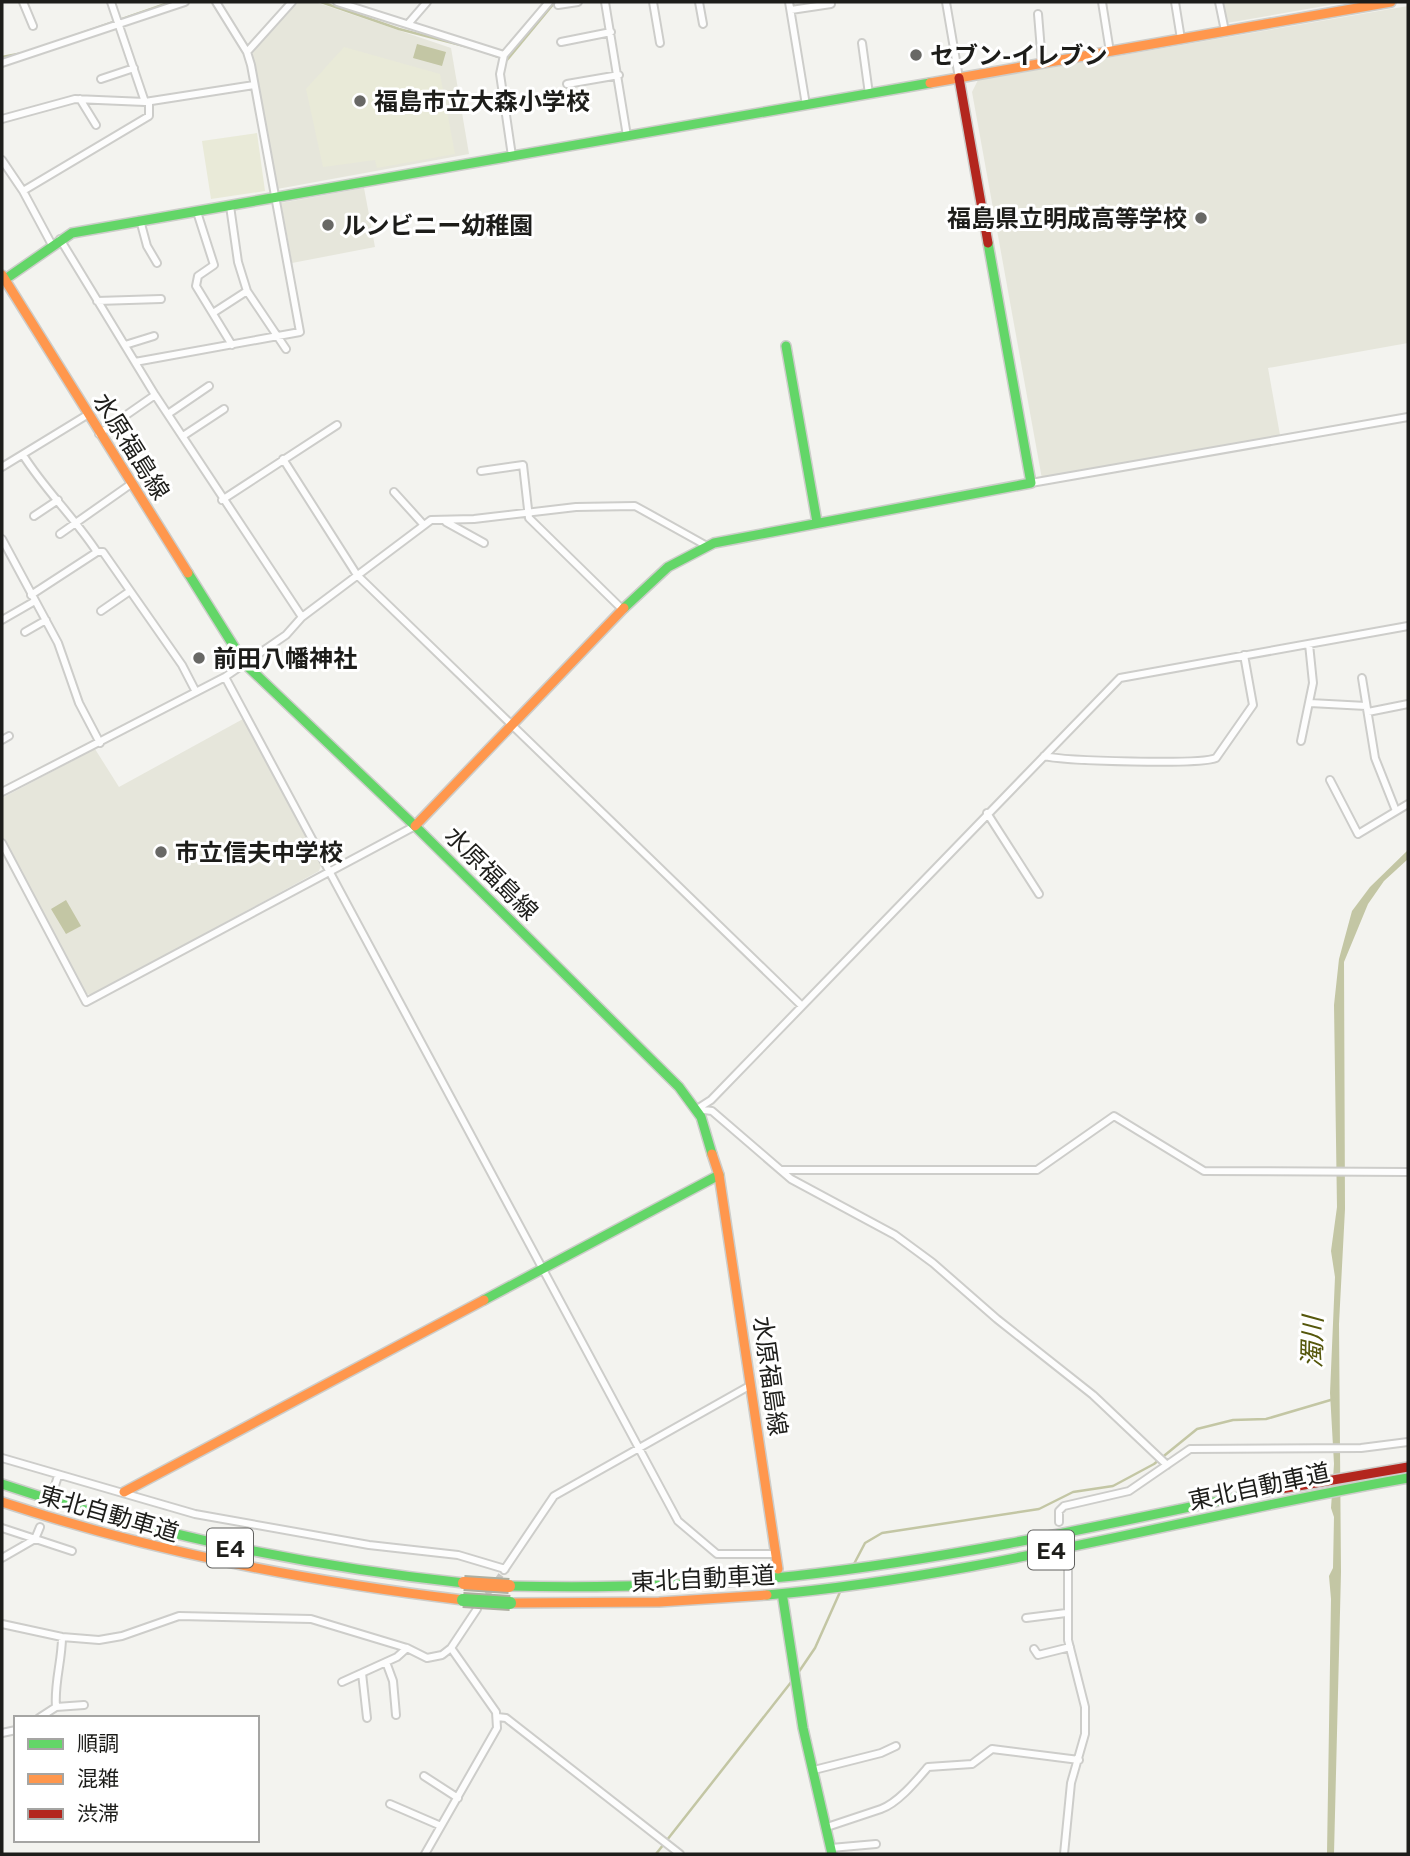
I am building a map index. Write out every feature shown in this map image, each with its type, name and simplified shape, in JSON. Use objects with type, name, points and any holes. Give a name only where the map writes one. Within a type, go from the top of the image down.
[{"type":"main road","points":[[3,282],[56,242],[140,220],[1391,2]]},
{"type":"main road","points":[[415,826],[622,609],[668,567],[707,546],[743,535],[1031,484],[959,78]]},
{"type":"main road","name":"水原福島線","points":[[3,282],[245,664],[415,826],[633,1041],[697,1109],[707,1130],[719,1175],[778,1569]]},
{"type":"main road","points":[[786,346],[817,522]]},
{"type":"main road","points":[[124,1493],[719,1175]]},
{"type":"main road","name":"東北自動車道","points":[[2,1502],[121,1541],[197,1560],[345,1586],[510,1603],[680,1603],[789,1597],[918,1576],[1250,1510],[1408,1467]]},
{"type":"main road","name":"東北自動車道","points":[[2,1484],[52,1502],[202,1542],[348,1570],[509,1586],[669,1586],[796,1576],[1007,1542],[1252,1494],[1408,1478]]},
{"type":"main road","points":[[789,1597],[795,1676],[832,1851]]},
{"type":"street","points":[[23,2],[33,26]]},
{"type":"street","points":[[23,191],[149,116],[147,102],[111,2]]},
{"type":"street","points":[[2,64],[117,22],[185,2]]},
{"type":"street","points":[[135,362],[300,332],[247,52],[216,2]]},
{"type":"street","points":[[247,52],[292,2]]},
{"type":"street","points":[[337,2],[504,55]]},
{"type":"street","points":[[363,9],[369,2]]},
{"type":"street","points":[[408,24],[427,2]]},
{"type":"street","points":[[512,156],[500,74],[504,55],[549,2]]},
{"type":"street","points":[[558,5],[578,2]]},
{"type":"street","points":[[605,2],[627,136]]},
{"type":"street","points":[[653,2],[660,43]]},
{"type":"street","points":[[699,2],[703,24]]},
{"type":"street","points":[[789,2],[806,105]]},
{"type":"street","points":[[946,2],[959,78]]},
{"type":"street","points":[[1102,2],[1110,52]]},
{"type":"street","points":[[1175,2],[1181,39]]},
{"type":"street","points":[[1219,2],[1225,31]]},
{"type":"street","points":[[791,10],[831,4]]},
{"type":"street","points":[[1038,14],[1042,63]]},
{"type":"street","points":[[561,42],[611,32]]},
{"type":"street","points":[[862,43],[869,94]]},
{"type":"street","points":[[101,79],[134,68]]},
{"type":"street","points":[[567,84],[619,75]]},
{"type":"street","points":[[2,119],[62,101],[80,99],[147,102],[254,85]]},
{"type":"street","points":[[80,99],[96,125]]},
{"type":"street","points":[[2,160],[97,301],[222,499],[302,617]]},
{"type":"street","points":[[230,206],[238,262],[247,291],[286,349]]},
{"type":"street","points":[[197,212],[214,265],[198,276],[196,286],[232,345]]},
{"type":"street","points":[[140,220],[147,246],[157,263]]},
{"type":"street","points":[[213,313],[247,291]]},
{"type":"street","points":[[97,301],[161,299]]},
{"type":"street","points":[[125,345],[154,336]]},
{"type":"street","points":[[168,414],[209,386]]},
{"type":"street","points":[[99,433],[156,396]]},
{"type":"street","points":[[183,436],[223,409]]},
{"type":"street","points":[[2,467],[87,415]]},
{"type":"street","points":[[1031,484],[1408,417]]},
{"type":"street","points":[[222,499],[337,425]]},
{"type":"street","points":[[23,455],[44,488],[77,522],[97,552]]},
{"type":"street","points":[[283,459],[357,575],[802,1006]]},
{"type":"street","points":[[481,471],[523,465],[529,518],[622,609]]},
{"type":"street","points":[[61,534],[131,484]]},
{"type":"street","points":[[394,492],[422,524]]},
{"type":"street","points":[[34,516],[58,500]]},
{"type":"street","points":[[2,792],[225,677],[286,635],[302,617],[422,524],[431,520],[528,510],[635,506],[707,546]]},
{"type":"street","points":[[446,520],[484,543]]},
{"type":"street","points":[[2,539],[61,651],[79,703],[100,743]]},
{"type":"street","points":[[2,620],[97,552],[103,552],[182,665],[196,692]]},
{"type":"street","points":[[101,611],[130,591]]},
{"type":"street","points":[[25,632],[46,620]]},
{"type":"street","points":[[697,1109],[711,1100],[1120,678],[1408,626],[1408,635]]},
{"type":"street","points":[[1301,741],[1310,703],[1313,670],[1309,644]]},
{"type":"street","points":[[1044,756],[1059,760],[1146,761],[1216,758],[1253,705],[1244,655]]},
{"type":"street","points":[[225,677],[678,1521],[717,1554],[776,1554]]},
{"type":"street","points":[[1362,678],[1374,758],[1396,811]]},
{"type":"street","points":[[1310,703],[1367,709],[1408,704]]},
{"type":"street","points":[[2,740],[9,736]]},
{"type":"street","points":[[1330,780],[1359,834],[1408,804]]},
{"type":"street","points":[[987,813],[1039,894]]},
{"type":"street","points":[[2,844],[86,1002],[415,826]]},
{"type":"street","points":[[697,1109],[712,1111],[781,1170],[895,1235],[933,1263],[997,1319],[1084,1387],[1167,1465]]},
{"type":"street","points":[[781,1170],[1037,1170],[1114,1116],[1204,1171],[1408,1172]]},
{"type":"street","points":[[2,1458],[172,1508],[245,1524],[369,1545],[458,1555],[504,1570],[554,1496],[751,1385]]},
{"type":"street","points":[[1059,1522],[1059,1511],[1064,1506],[1129,1492],[1191,1449],[1346,1447],[1408,1442]]},
{"type":"street","points":[[52,1495],[58,1476]]},
{"type":"street","points":[[2,1558],[36,1539],[40,1527]]},
{"type":"street","points":[[2,1528],[72,1550]]},
{"type":"street","points":[[1064,1854],[1069,1795],[1085,1734],[1085,1707],[1070,1647],[1066,1613],[1068,1562]]},
{"type":"street","points":[[2,1624],[62,1637],[99,1640],[122,1636],[179,1616],[311,1619],[407,1647],[433,1658],[451,1648],[477,1609]]},
{"type":"street","points":[[1026,1618],[1066,1613]]},
{"type":"street","points":[[56,1707],[55,1691],[61,1667],[62,1637]]},
{"type":"street","points":[[342,1682],[386,1662],[407,1647]]},
{"type":"street","points":[[1034,1650],[1038,1654],[1070,1647]]},
{"type":"street","points":[[425,1854],[491,1742],[497,1717],[451,1648]]},
{"type":"street","points":[[386,1662],[393,1681],[396,1715]]},
{"type":"street","points":[[362,1673],[367,1718]]},
{"type":"street","points":[[42,1716],[56,1707],[84,1706]]},
{"type":"street","points":[[497,1717],[506,1718],[680,1854]]},
{"type":"street","points":[[814,1770],[881,1754],[896,1745]]},
{"type":"street","points":[[827,1827],[869,1810],[881,1809],[916,1781],[928,1767],[972,1764],[992,1749],[1079,1760]]},
{"type":"street","points":[[424,1776],[458,1798]]},
{"type":"street","points":[[390,1804],[441,1826]]},
{"type":"street","points":[[832,1851],[876,1843]]},
{"type":"shaded area","name":"福島市立大森小学校","points":[[295,2],[315,2],[451,48],[469,154],[277,189],[251,49]]},
{"type":"shaded area","points":[[1223,2],[1347,2],[1227,23]]},
{"type":"shaded area","name":"福島県立明成高等学校","points":[[1408,6],[1408,343],[1268,368],[1280,435],[1042,479],[972,92],[978,80]]},
{"type":"shaded area","points":[[417,44],[446,52],[442,66],[413,58]]},
{"type":"shaded area","points":[[344,47],[440,74],[455,154],[377,168],[375,160],[323,167],[306,89]]},
{"type":"shaded area","points":[[257,133],[265,191],[211,199],[202,141]]},
{"type":"shaded area","name":"ルンビニー幼稚園","points":[[364,188],[375,247],[292,263],[281,203]]},
{"type":"shaded area","name":"市立信夫中学校","points":[[243,719],[321,865],[319,871],[93,995],[86,994],[2,838],[2,798],[95,749],[119,787]]},
{"type":"shaded area","name":"濁川","points":[[1408,850],[1408,859],[1384,881],[1368,904],[1344,962],[1345,1209],[1339,1324],[1341,1572],[1334,1854],[1327,1854],[1331,1599],[1329,1576],[1333,1568],[1334,1517],[1331,1508],[1334,1464],[1330,1393],[1335,1277],[1331,1251],[1337,1207],[1334,1005],[1339,959],[1352,911],[1370,887]]},
{"type":"shaded area","points":[[66,900],[81,926],[66,934],[51,909]]},
{"type":"waterway","points":[[59,41],[171,2]]},
{"type":"waterway","points":[[321,2],[399,29],[472,48]]},
{"type":"waterway","points":[[485,52],[507,60],[555,2]]},
{"type":"waterway","points":[[2,57],[23,53]]},
{"type":"waterway","points":[[854,1564],[865,1543],[882,1533],[1039,1509],[1073,1492],[1113,1486],[1154,1464],[1197,1429],[1233,1420],[1266,1419],[1334,1399]]},
{"type":"waterway","points":[[798,1673],[815,1648],[840,1592]]},
{"type":"waterway","points":[[656,1854],[792,1681]]},
{"type":"tunnel","points":[[1062,1533],[1068,1562]]},
{"type":"tunnel","points":[[482,1602],[503,1572]]},
{"type":"traffic: fast","points":[[4,280],[72,233],[930,83]]},
{"type":"traffic: fast","points":[[624,608],[668,567],[714,543],[1031,483],[988,243]]},
{"type":"traffic: fast","points":[[786,346],[817,522]]},
{"type":"traffic: fast","points":[[188,573],[245,664],[415,826],[679,1087],[701,1117],[712,1154]]},
{"type":"traffic: fast","points":[[484,1300],[719,1175]]},
{"type":"traffic: fast","points":[[767,1595],[929,1574],[1408,1478]]},
{"type":"traffic: fast","points":[[2,1484],[116,1519],[230,1546],[346,1568],[464,1583]]},
{"type":"traffic: fast","points":[[509,1586],[687,1584],[852,1569],[1024,1541],[1252,1494]]},
{"type":"traffic: fast","points":[[783,1599],[803,1728],[832,1854]]},
{"type":"traffic: fast","points":[[463,1600],[510,1603]]},
{"type":"traffic: slow","points":[[930,83],[1391,2]]},
{"type":"traffic: slow","points":[[2,275],[188,573]]},
{"type":"traffic: slow","points":[[415,826],[624,608]]},
{"type":"traffic: slow","points":[[712,1154],[719,1175],[778,1569]]},
{"type":"traffic: slow","points":[[124,1492],[484,1300]]},
{"type":"traffic: slow","points":[[2,1502],[116,1536],[230,1563],[346,1584],[463,1600]]},
{"type":"traffic: slow","points":[[464,1583],[509,1586]]},
{"type":"traffic: slow","points":[[510,1603],[659,1602],[767,1595]]},
{"type":"traffic: jam","points":[[959,78],[988,243]]},
{"type":"traffic: jam","points":[[1252,1494],[1408,1467]]},
{"type":"place","name":"セブン-イレブン","points":[[916,55]]},
{"type":"place","name":"福島市立大森小学校","points":[[360,101]]},
{"type":"place","name":"福島県立明成高等学校","points":[[1201,218]]},
{"type":"place","name":"ルンビニー幼稚園","points":[[328,225]]},
{"type":"place","name":"前田八幡神社","points":[[199,658]]},
{"type":"place","name":"市立信夫中学校","points":[[161,852]]}]
